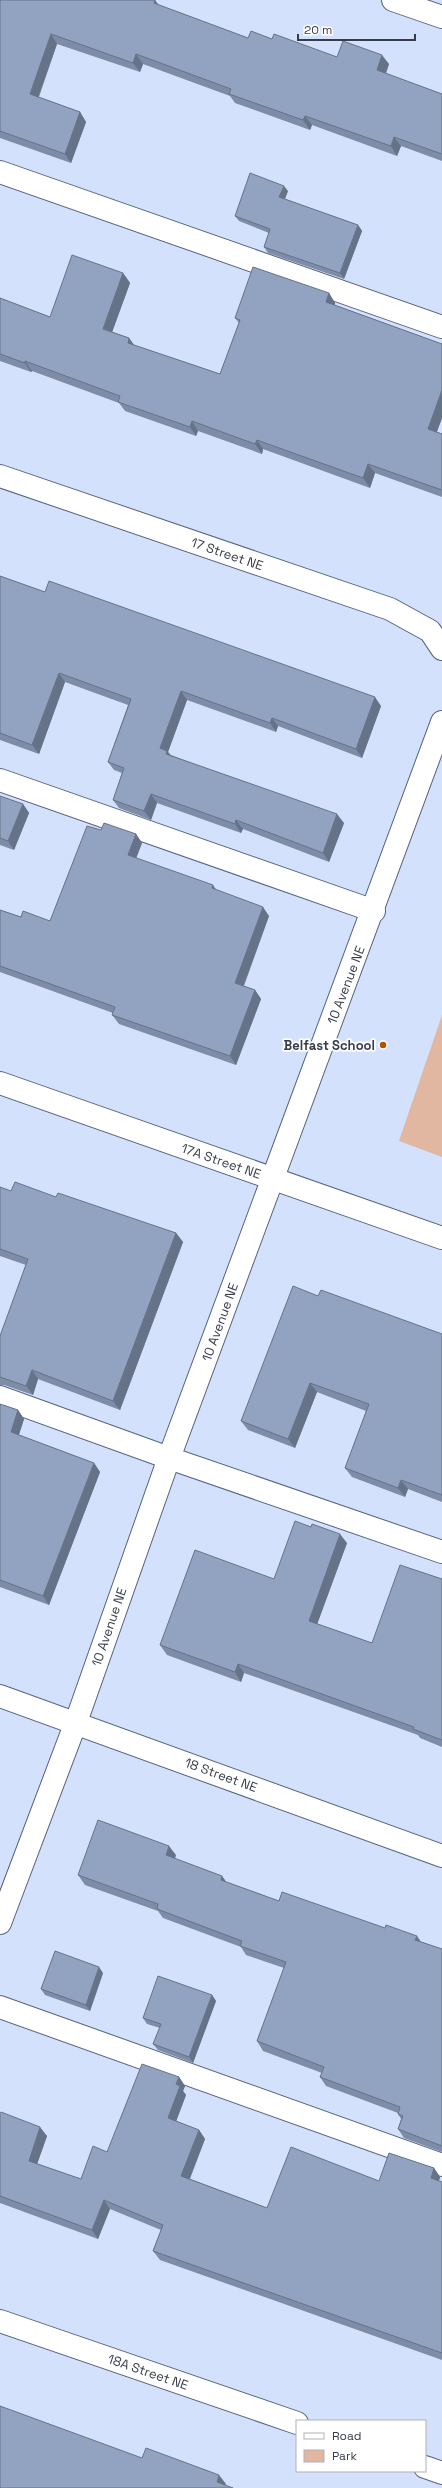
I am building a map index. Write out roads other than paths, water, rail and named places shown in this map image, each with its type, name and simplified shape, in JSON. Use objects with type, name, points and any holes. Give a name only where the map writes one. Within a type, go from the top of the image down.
[{"type":"street","points":[[393,0],[442,17]]},
{"type":"street","points":[[0,172],[442,327]]},
{"type":"street","name":"17 Street NE","points":[[0,476],[390,610],[430,631],[442,649]]},
{"type":"street","name":"10 Avenue NE","points":[[0,1923],[76,1722],[169,1458],[374,911],[442,722]]},
{"type":"street","points":[[0,780],[374,911]]},
{"type":"street","name":"17A Street NE","points":[[0,1084],[442,1238]]},
{"type":"street","points":[[0,1397],[169,1458],[442,1552]]},
{"type":"street","name":"18 Street NE","points":[[0,1696],[76,1722],[442,1856]]},
{"type":"street","points":[[0,2007],[442,2165]]},
{"type":"street","name":"18A Street NE","points":[[0,2321],[296,2423]]},
{"type":"street","points":[[426,2467],[442,2473]]},
{"type":"place","name":"Belfast School","points":[[383,1045]]}]
